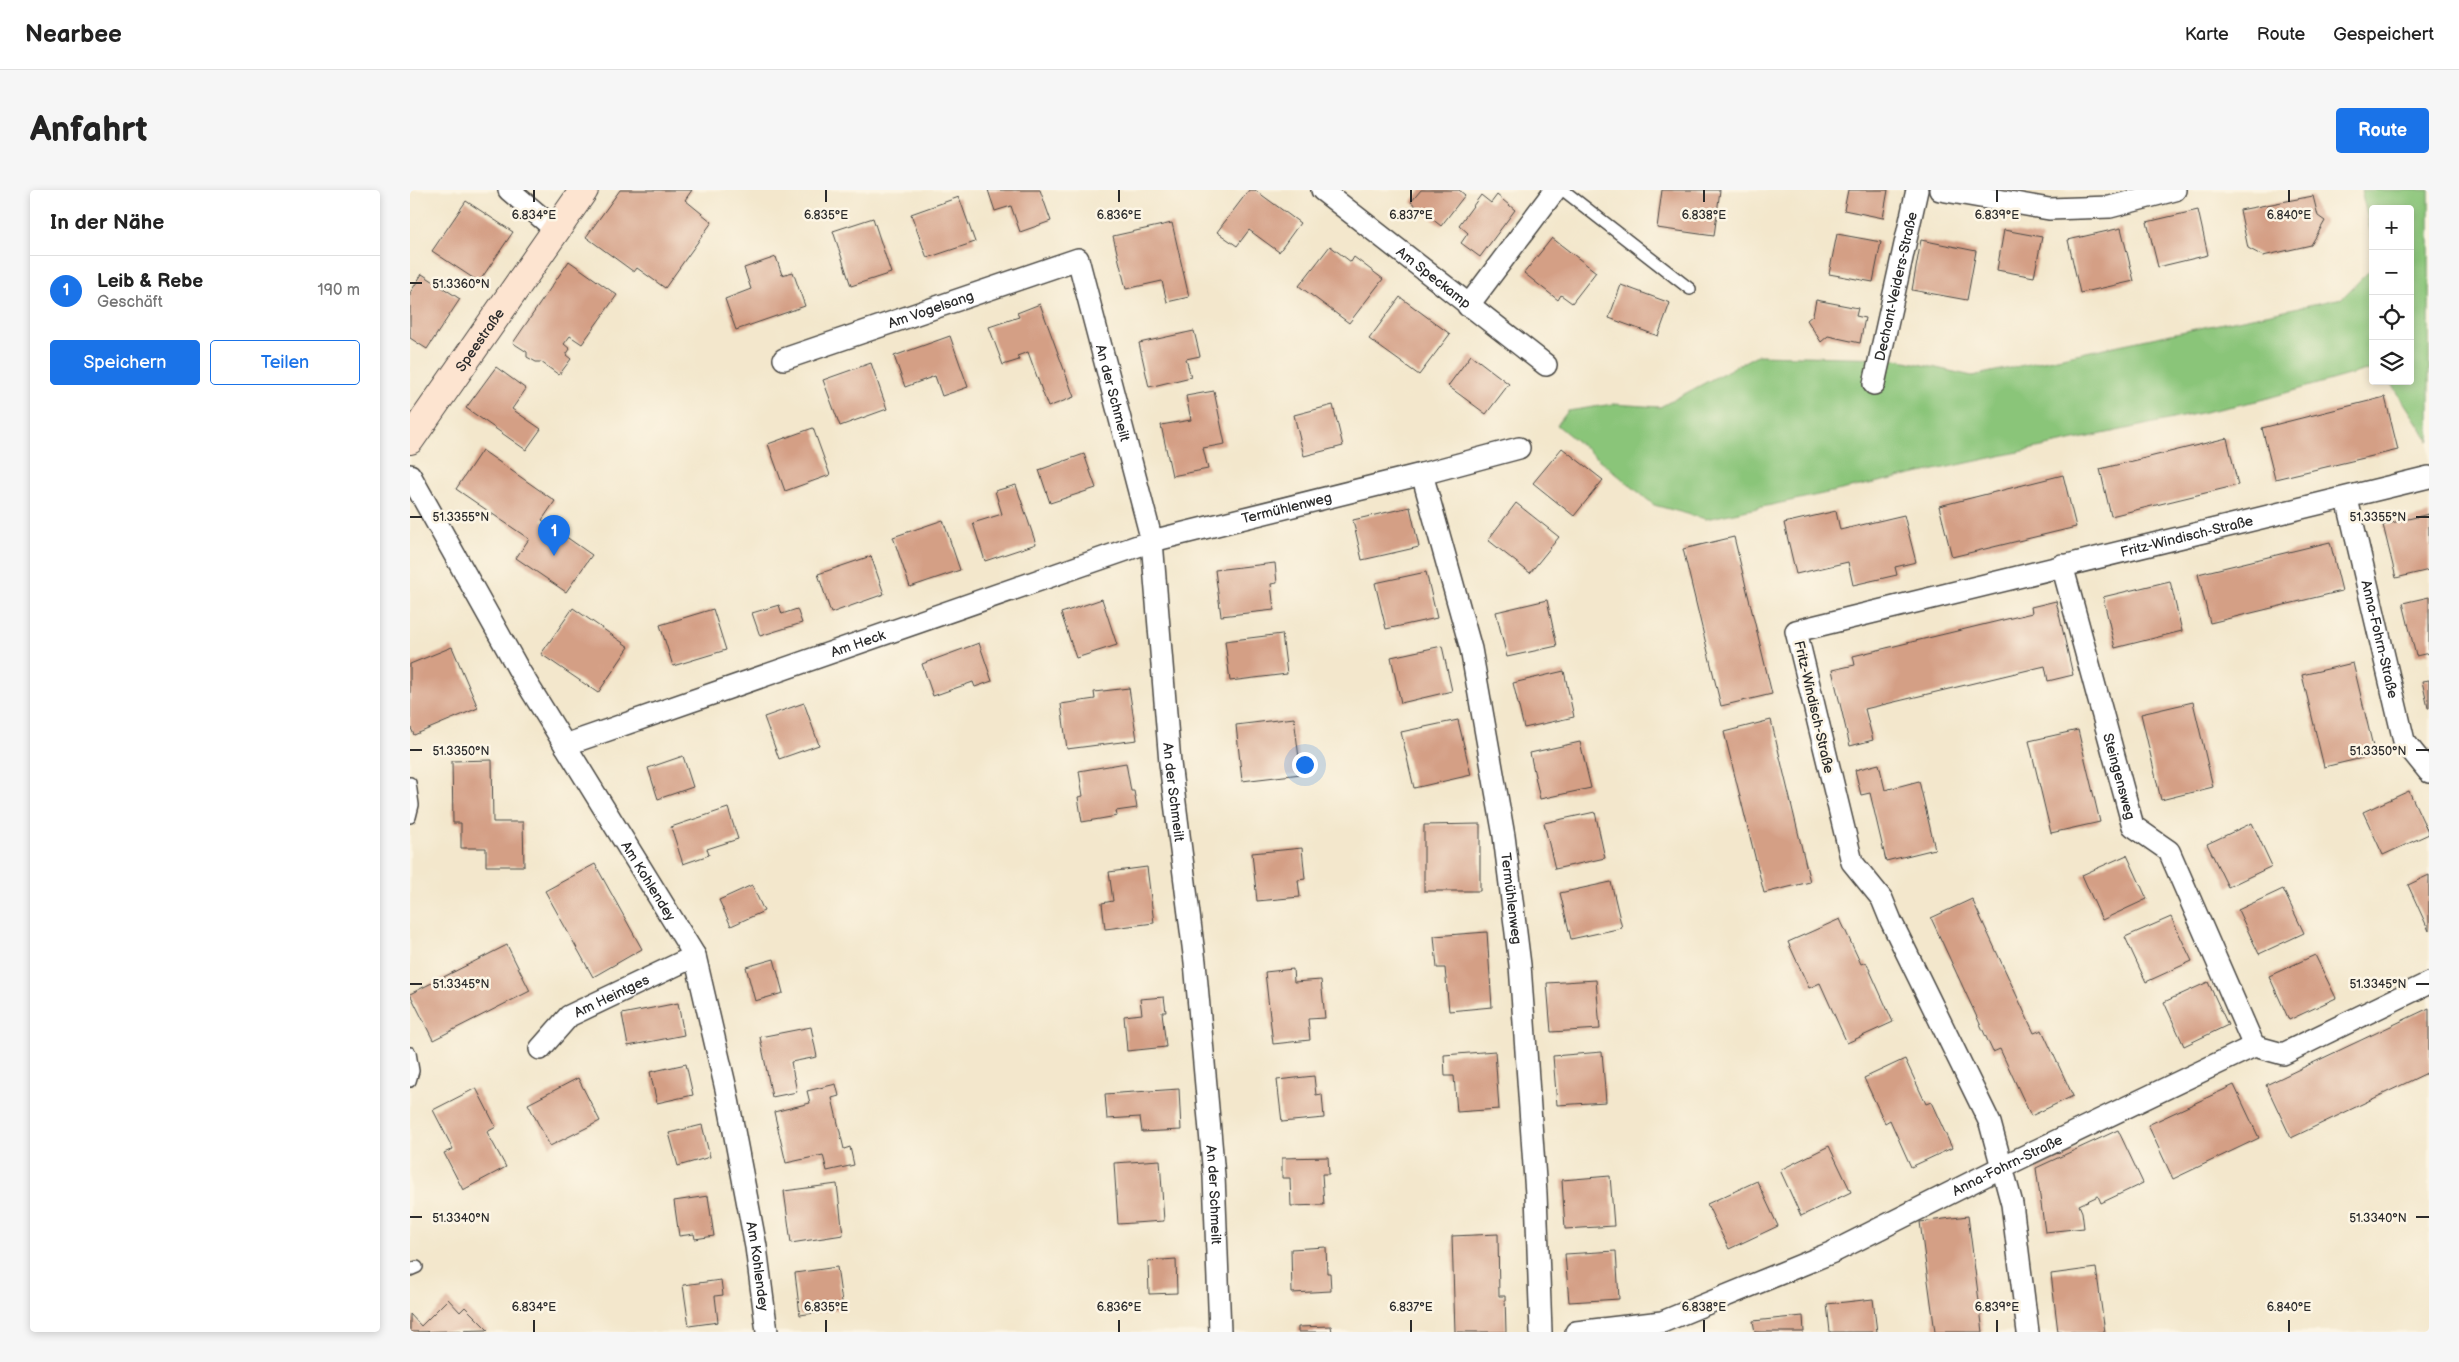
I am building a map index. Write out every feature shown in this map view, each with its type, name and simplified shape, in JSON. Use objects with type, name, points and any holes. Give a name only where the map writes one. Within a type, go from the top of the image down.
[{"type":"street","points":[[509,190],[556,230]]},
{"type":"street","name":"Speestraße","points":[[410,440],[584,190]]},
{"type":"street","name":"Am Speckamp","points":[[1322,190],[1468,306],[1546,365]]},
{"type":"street","points":[[1468,306],[1555,190]]},
{"type":"street","name":"Dechant-Veiders-Straße","points":[[1874,384],[1917,190]]},
{"type":"street","points":[[1940,190],[2049,209],[2110,207],[2175,190]]},
{"type":"street","name":"Am Vogelsang","points":[[784,359],[1078,259]]},
{"type":"street","name":"An der Schmeilt","points":[[1078,259],[1152,541],[1170,763],[1196,972],[1214,1176],[1220,1332]]},
{"type":"street","name":"Termühlenweg","points":[[1152,541],[1519,448]]},
{"type":"street","name":"Termühlenweg","points":[[1422,474],[1471,648],[1504,836],[1521,975],[1536,1194],[1541,1332]]},
{"type":"street","name":"Am Kohlendey","points":[[410,475],[520,672],[694,956],[726,1088],[754,1238],[767,1332]]},
{"type":"street","name":"Fritz-Windisch-Straße","points":[[2028,1332],[2012,1204],[1990,1123],[1895,930],[1882,899],[1852,862],[1796,631],[2062,565],[2347,499],[2429,477]]},
{"type":"street","name":"Anna-Fohrn-Straße","points":[[2347,499],[2404,740],[2429,772]]},
{"type":"street","name":"Am Heck","points":[[565,745],[1152,541]]},
{"type":"street","name":"Steingensweg","points":[[2062,565],[2133,826],[2169,851],[2254,1046]]},
{"type":"street","name":"Am Heintges","points":[[540,1049],[569,1016],[694,956]]},
{"type":"street","points":[[2254,1046],[2283,1054],[2429,983]]},
{"type":"street","name":"Anna-Fohrn-Straße","points":[[1576,1332],[1662,1322],[1833,1252],[2002,1166],[2254,1046]]},
{"type":"lane","points":[[1563,190],[1690,289]]},
{"type":"lane","points":[[410,783],[413,806],[410,817]]},
{"type":"lane","points":[[410,1053],[413,1071],[410,1081]]},
{"type":"green space","points":[[2361,190],[2429,190],[2429,441],[2393,385],[2414,385],[2414,205],[2369,205],[2369,225]]},
{"type":"green space","points":[[2369,271],[2369,371],[2366,370],[2261,400],[1706,519],[1654,505],[1557,425],[1568,411],[1613,404],[1660,407],[1757,355],[1892,358],[1972,376],[2342,298]]},
{"type":"building","points":[[620,190],[692,190],[685,200],[712,222],[665,288],[637,268],[634,272],[586,237]]},
{"type":"building","points":[[988,190],[1040,190],[1051,221],[1020,232],[1011,206],[995,211]]},
{"type":"building","points":[[1249,190],[1255,190],[1300,223],[1279,252],[1249,230],[1237,246],[1217,232]]},
{"type":"building","points":[[1421,190],[1459,190],[1465,195],[1441,226],[1411,202]]},
{"type":"building","points":[[1662,190],[1720,190],[1714,236],[1657,228]]},
{"type":"building","points":[[1848,190],[1888,190],[1883,218],[1844,210]]},
{"type":"building","points":[[1481,195],[1491,203],[1497,195],[1515,210],[1480,257],[1461,243],[1468,233],[1459,225]]},
{"type":"building","points":[[2313,196],[2318,216],[2325,221],[2311,245],[2263,256],[2248,248],[2240,210]]},
{"type":"building","points":[[959,197],[975,242],[927,258],[911,214]]},
{"type":"building","points":[[466,201],[513,232],[479,282],[432,251]]},
{"type":"building","points":[[2198,210],[2208,255],[2158,267],[2147,222]]},
{"type":"building","points":[[873,218],[891,273],[851,286],[833,231]]},
{"type":"building","points":[[1172,223],[1189,297],[1167,302],[1162,281],[1126,289],[1113,236]]},
{"type":"building","points":[[2121,228],[2134,281],[2080,293],[2068,240]]},
{"type":"building","points":[[2004,230],[2042,237],[2034,277],[1997,270]]},
{"type":"building","points":[[1837,234],[1881,242],[1873,282],[1829,274]]},
{"type":"building","points":[[1552,238],[1596,272],[1572,303],[1561,295],[1558,300],[1524,273]]},
{"type":"building","points":[[1921,240],[1976,251],[1967,300],[1912,290]]},
{"type":"building","points":[[1330,246],[1351,262],[1354,257],[1383,279],[1349,323],[1299,286]]},
{"type":"building","points":[[776,257],[782,275],[793,272],[805,306],[736,330],[725,299],[751,289],[744,268]]},
{"type":"building","points":[[569,261],[617,295],[582,344],[570,336],[564,344],[570,349],[566,355],[571,359],[559,375],[541,362],[536,362],[527,357],[527,352],[513,343]]},
{"type":"building","points":[[422,274],[460,299],[427,349],[410,338],[410,293]]},
{"type":"building","points":[[1621,285],[1670,303],[1658,336],[1609,318]]},
{"type":"building","points":[[1400,297],[1450,334],[1419,375],[1369,339]]},
{"type":"building","points":[[1816,300],[1858,308],[1856,316],[1865,318],[1860,343],[1828,336],[1821,342],[1807,320],[1813,315]]},
{"type":"building","points":[[1040,304],[1074,397],[1048,407],[1028,352],[1017,356],[1019,360],[1003,365],[989,327],[1019,317],[1017,313]]},
{"type":"building","points":[[1194,331],[1200,356],[1186,359],[1191,377],[1149,387],[1139,343]]},
{"type":"building","points":[[950,336],[968,387],[942,396],[935,376],[905,387],[894,356]]},
{"type":"building","points":[[1471,355],[1509,384],[1486,414],[1448,386]]},
{"type":"building","points":[[871,363],[887,409],[840,426],[823,380]]},
{"type":"building","points":[[496,367],[526,389],[512,409],[541,429],[526,450],[466,408]]},
{"type":"building","points":[[1214,391],[1225,444],[1203,448],[1208,469],[1172,476],[1161,425],[1191,420],[1186,396]]},
{"type":"building","points":[[2385,397],[2398,450],[2275,479],[2262,428]]},
{"type":"building","points":[[1333,405],[1343,446],[1304,456],[1294,415]]},
{"type":"building","points":[[813,428],[830,475],[785,491],[768,444]]},
{"type":"building","points":[[2227,438],[2238,485],[2111,516],[2100,469]]},
{"type":"building","points":[[1562,448],[1603,480],[1574,516],[1533,483]]},
{"type":"building","points":[[482,450],[555,501],[542,520],[592,555],[566,592],[516,558],[529,539],[456,489]]},
{"type":"building","points":[[1084,454],[1096,488],[1050,503],[1039,470]]},
{"type":"building","points":[[2063,475],[2076,527],[1952,557],[1939,506]]},
{"type":"building","points":[[1016,485],[1036,544],[985,561],[973,523],[1002,514],[995,491]]},
{"type":"building","points":[[1516,503],[1559,537],[1530,573],[1488,540]]},
{"type":"building","points":[[1410,507],[1419,547],[1362,560],[1353,520]]},
{"type":"building","points":[[1836,511],[1840,530],[1904,515],[1916,562],[1895,567],[1897,575],[1853,585],[1848,562],[1796,574],[1784,523]]},
{"type":"building","points":[[2429,514],[2429,570],[2396,578],[2383,525]]},
{"type":"building","points":[[943,520],[960,570],[910,587],[893,537]]},
{"type":"building","points":[[1734,537],[1772,694],[1721,706],[1683,549]]},
{"type":"building","points":[[2330,542],[2342,591],[2210,623],[2198,574]]},
{"type":"building","points":[[871,556],[884,594],[831,613],[818,574]]},
{"type":"building","points":[[1275,563],[1277,583],[1271,584],[1274,610],[1221,616],[1215,570]]},
{"type":"building","points":[[1426,572],[1437,618],[1386,629],[1375,583]]},
{"type":"building","points":[[2170,581],[2182,631],[2115,648],[2103,597]]},
{"type":"building","points":[[2429,597],[2429,653],[2416,656],[2403,603]]},
{"type":"building","points":[[1102,599],[1117,645],[1076,658],[1061,613]]},
{"type":"building","points":[[1547,600],[1557,646],[1507,657],[1496,612]]},
{"type":"building","points":[[2056,601],[2073,675],[2048,681],[2045,666],[1865,709],[1873,740],[1850,746],[1832,670],[1855,665],[1853,656],[2032,613],[2031,607]]},
{"type":"building","points":[[779,605],[782,614],[797,609],[802,623],[760,636],[752,613]]},
{"type":"building","points":[[573,608],[629,647],[598,693],[541,654]]},
{"type":"building","points":[[713,609],[726,650],[673,666],[660,625]]},
{"type":"building","points":[[1282,634],[1287,674],[1230,681],[1225,641]]},
{"type":"building","points":[[979,643],[992,681],[975,687],[973,682],[933,696],[922,664]]},
{"type":"building","points":[[1442,646],[1452,691],[1401,703],[1391,657]]},
{"type":"building","points":[[452,647],[478,708],[414,735],[410,726],[410,664]]},
{"type":"building","points":[[2353,663],[2375,755],[2324,767],[2302,675]]},
{"type":"building","points":[[1564,671],[1574,717],[1524,728],[1513,683]]},
{"type":"building","points":[[2429,680],[2429,708],[2428,708],[2422,681]]},
{"type":"building","points":[[1129,688],[1137,740],[1067,749],[1061,704],[1095,699],[1094,692]]},
{"type":"building","points":[[2193,702],[2213,787],[2161,800],[2141,714]]},
{"type":"building","points":[[804,703],[819,745],[779,759],[764,717]]},
{"type":"building","points":[[1294,718],[1301,774],[1242,781],[1236,725]]},
{"type":"building","points":[[1458,720],[1471,775],[1414,788],[1401,732]]},
{"type":"building","points":[[1771,720],[1810,882],[1764,893],[1724,732]]},
{"type":"building","points":[[2078,730],[2100,822],[2051,833],[2029,741]]},
{"type":"building","points":[[1580,742],[1591,788],[1540,799],[1530,753]]},
{"type":"building","points":[[683,756],[693,787],[658,799],[648,768]]},
{"type":"building","points":[[492,760],[493,822],[523,822],[524,866],[486,866],[486,848],[461,848],[461,823],[453,823],[452,761]]},
{"type":"building","points":[[1126,763],[1131,791],[1134,791],[1137,808],[1116,811],[1117,816],[1082,822],[1078,797],[1083,796],[1079,771]]},
{"type":"building","points":[[1879,764],[1885,790],[1919,781],[1935,849],[1886,861],[1870,793],[1861,795],[1855,770]]},
{"type":"building","points":[[2409,791],[2429,834],[2383,855],[2363,812]]},
{"type":"building","points":[[728,808],[738,839],[707,849],[709,855],[683,864],[671,827]]},
{"type":"building","points":[[1595,812],[1605,858],[1555,869],[1544,823]]},
{"type":"building","points":[[2252,823],[2272,866],[2228,887],[2207,844]]},
{"type":"building","points":[[1480,824],[1480,891],[1424,891],[1424,825]]},
{"type":"building","points":[[1302,848],[1305,879],[1298,880],[1300,897],[1257,901],[1252,853]]},
{"type":"building","points":[[2127,855],[2147,899],[2102,920],[2082,875]]},
{"type":"building","points":[[595,864],[642,949],[593,977],[545,891]]},
{"type":"building","points":[[1147,867],[1154,923],[1105,929],[1102,903],[1113,901],[1109,872]]},
{"type":"building","points":[[2429,875],[2429,931],[2408,885]]},
{"type":"building","points":[[1611,882],[1622,928],[1571,939],[1560,893]]},
{"type":"building","points":[[752,885],[764,911],[731,926],[719,900]]},
{"type":"building","points":[[2283,889],[2304,933],[2259,954],[2238,910]]},
{"type":"building","points":[[1972,899],[2034,1033],[2042,1030],[2073,1096],[2031,1116],[2000,1049],[1993,1052],[1931,918]]},
{"type":"building","points":[[2171,917],[2192,961],[2146,982],[2125,937]]},
{"type":"building","points":[[1840,919],[1861,964],[1866,962],[1893,1022],[1847,1043],[1820,983],[1809,988],[1788,942]]},
{"type":"building","points":[[1487,932],[1492,1007],[1449,1011],[1445,968],[1437,968],[1434,936]]},
{"type":"building","points":[[507,945],[530,991],[433,1040],[410,994]]},
{"type":"building","points":[[2315,955],[2336,998],[2289,1020],[2269,976]]},
{"type":"building","points":[[774,959],[783,993],[755,1001],[746,967]]},
{"type":"building","points":[[1293,969],[1294,982],[1321,980],[1325,1018],[1308,1019],[1310,1040],[1273,1044],[1265,972]]},
{"type":"building","points":[[1596,980],[1600,1029],[1551,1032],[1547,983]]},
{"type":"building","points":[[2208,982],[2228,1025],[2184,1046],[2164,1002]]},
{"type":"building","points":[[1164,997],[1166,1012],[1162,1012],[1166,1047],[1127,1051],[1124,1016],[1142,1014],[1140,999]]},
{"type":"building","points":[[678,1003],[684,1035],[628,1046],[622,1014]]},
{"type":"building","points":[[2429,1008],[2429,1072],[2291,1138],[2266,1085]]},
{"type":"building","points":[[811,1027],[817,1057],[791,1062],[797,1092],[772,1097],[760,1037]]},
{"type":"building","points":[[1495,1051],[1499,1109],[1457,1112],[1454,1076],[1445,1076],[1444,1055]]},
{"type":"building","points":[[1602,1052],[1606,1102],[1557,1105],[1553,1056]]},
{"type":"building","points":[[1905,1059],[1926,1104],[1931,1102],[1952,1148],[1911,1167],[1890,1120],[1885,1123],[1864,1078]]},
{"type":"building","points":[[686,1064],[693,1095],[657,1103],[650,1072]]},
{"type":"building","points":[[1314,1076],[1316,1095],[1322,1094],[1324,1118],[1282,1122],[1277,1080]]},
{"type":"building","points":[[578,1078],[600,1121],[550,1146],[528,1104]]},
{"type":"building","points":[[836,1084],[839,1096],[832,1098],[844,1149],[850,1147],[854,1165],[827,1171],[823,1155],[786,1163],[774,1112],[810,1103],[807,1091]]},
{"type":"building","points":[[2234,1085],[2259,1138],[2173,1179],[2148,1125]]},
{"type":"building","points":[[476,1088],[496,1127],[487,1132],[506,1167],[463,1190],[444,1153],[453,1149],[433,1110]]},
{"type":"building","points":[[1179,1089],[1181,1130],[1142,1132],[1140,1117],[1107,1119],[1105,1094]]},
{"type":"building","points":[[702,1125],[710,1157],[678,1166],[669,1133]]},
{"type":"building","points":[[2118,1130],[2143,1183],[2101,1203],[2098,1196],[2079,1205],[2084,1228],[2045,1232],[2036,1168]]},
{"type":"building","points":[[1829,1146],[1851,1192],[1801,1216],[1780,1170]]},
{"type":"building","points":[[1328,1157],[1329,1174],[1322,1174],[1324,1205],[1291,1206],[1290,1178],[1282,1178],[1282,1158]]},
{"type":"building","points":[[1160,1160],[1164,1221],[1118,1224],[1114,1163]]},
{"type":"building","points":[[1610,1176],[1614,1226],[1565,1229],[1562,1180]]},
{"type":"building","points":[[1757,1181],[1778,1226],[1729,1249],[1707,1204]]},
{"type":"building","points":[[837,1184],[843,1235],[791,1243],[784,1191]]},
{"type":"building","points":[[708,1196],[714,1236],[695,1239],[694,1234],[679,1236],[674,1201]]},
{"type":"building","points":[[1968,1216],[1983,1332],[1935,1332],[1920,1222]]},
{"type":"building","points":[[1498,1234],[1499,1296],[1505,1296],[1506,1332],[1455,1332],[1452,1236]]},
{"type":"building","points":[[1326,1247],[1327,1273],[1330,1273],[1331,1291],[1292,1293],[1291,1249]]},
{"type":"building","points":[[1616,1251],[1619,1299],[1569,1302],[1565,1254]]},
{"type":"building","points":[[1176,1259],[1177,1293],[1149,1294],[1148,1261]]},
{"type":"building","points":[[837,1267],[843,1309],[800,1315],[795,1273]]},
{"type":"building","points":[[2096,1268],[2105,1332],[2058,1332],[2051,1274]]},
{"type":"building","points":[[721,1280],[723,1295],[715,1296],[718,1322],[689,1326],[683,1285]]},
{"type":"building","points":[[448,1299],[460,1312],[465,1307],[488,1330],[410,1332],[410,1314],[421,1326]]},
{"type":"building","points":[[1873,1299],[1877,1332],[1830,1332],[1827,1304]]},
{"type":"building","points":[[1803,1316],[1804,1332],[1755,1332],[1753,1321]]},
{"type":"building","points":[[1331,1326],[1332,1332],[1298,1332],[1298,1327]]},
{"type":"place","name":"Leib & Rebe","points":[[554,556]]}]
